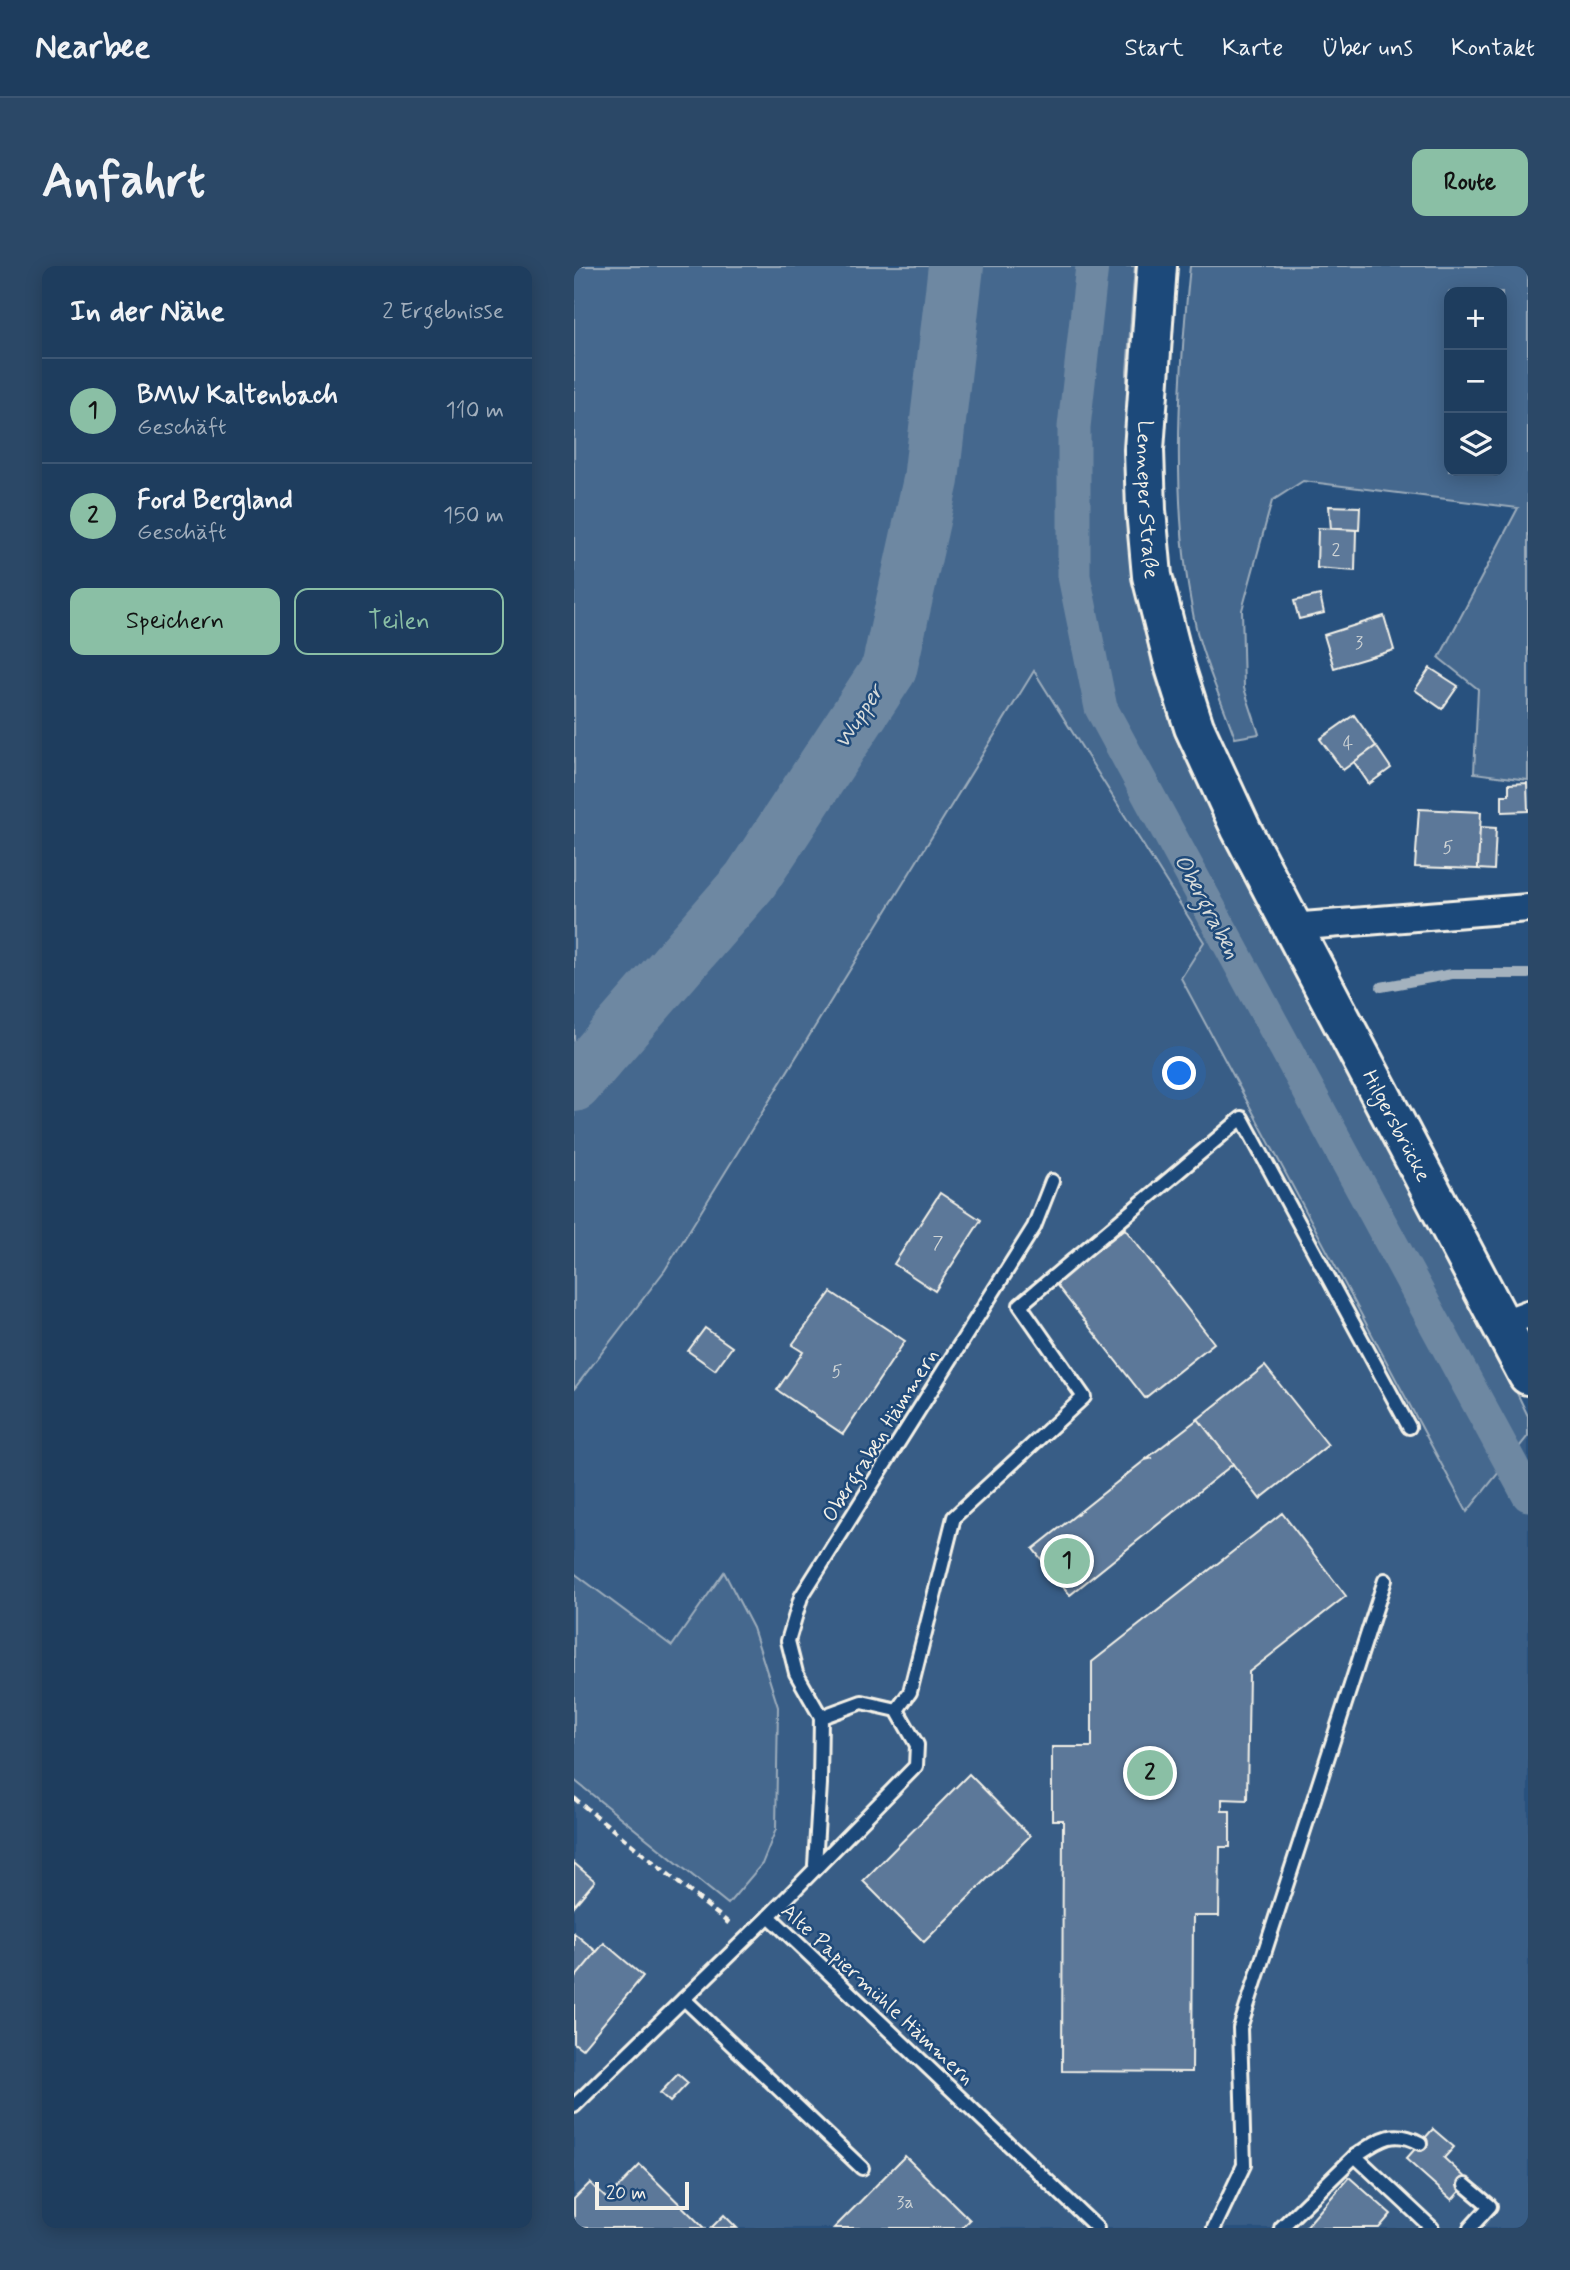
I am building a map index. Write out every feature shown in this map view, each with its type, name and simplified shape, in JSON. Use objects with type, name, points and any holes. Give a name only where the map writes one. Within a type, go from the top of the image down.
[{"type":"main road","name":"Lenneper Straße","points":[[1157,266],[1143,450],[1146,510],[1152,576],[1175,667],[1194,727]]},
{"type":"main road","name":"Hilgersbrücke","points":[[1194,727],[1241,829],[1291,927],[1515,1319],[1528,1375]]},
{"type":"street","points":[[1291,927],[1528,908]]},
{"type":"lane","points":[[897,1710],[910,1692],[954,1517],[1084,1397],[1020,1305],[1242,1118],[1409,1427]]},
{"type":"lane","name":"Obergraben Hämmern","points":[[821,1717],[796,1673],[788,1641],[801,1597],[1034,1227],[1052,1181]]},
{"type":"lane","points":[[1214,2228],[1244,2165],[1240,2028],[1385,1580]]},
{"type":"lane","points":[[769,1916],[815,1865],[916,1766],[917,1745],[897,1710],[862,1702],[821,1717],[815,1865]]},
{"type":"lane","name":"Alte Papiermühle Hämmern","points":[[574,2106],[769,1916],[1097,2228]]},
{"type":"lane","points":[[684,1999],[862,2168]]},
{"type":"lane","points":[[1281,2228],[1355,2156],[1392,2136],[1404,2134],[1420,2143]]},
{"type":"lane","points":[[1355,2156],[1423,2225]]},
{"type":"lane","points":[[1465,2185],[1490,2206],[1470,2228]]},
{"type":"path","points":[[574,1798],[747,1938]]},
{"type":"shaded area","points":[[574,266],[1135,266],[1127,372],[1127,488],[1131,565],[1153,669],[1175,736],[1223,834],[1483,1322],[1528,1416],[1528,1436],[1467,1512],[1181,978],[1204,942],[1034,671],[665,1270],[574,1389]]},
{"type":"shaded area","points":[[1190,266],[1528,266],[1528,780],[1474,773],[1478,689],[1439,658],[1518,508],[1303,481],[1272,501],[1242,610],[1244,688],[1259,734],[1235,738],[1201,645],[1188,588],[1180,497],[1182,356]]},
{"type":"shaded area","points":[[1034,670],[1204,942],[1467,1512],[1528,1436],[1528,2228],[574,2228],[574,1389],[665,1270]]},
{"type":"shaded area","points":[[724,1572],[753,1628],[778,1707],[776,1829],[762,1864],[728,1904],[574,1780],[574,1573],[672,1646]]},
{"type":"building","points":[[1329,506],[1360,507],[1359,530],[1331,529]]},
{"type":"building","points":[[1318,528],[1356,530],[1355,571],[1317,568]]},
{"type":"building","points":[[1320,595],[1324,613],[1299,619],[1294,601]]},
{"type":"building","points":[[1384,616],[1394,650],[1334,668],[1324,635]]},
{"type":"building","points":[[1430,668],[1458,686],[1442,709],[1415,690]]},
{"type":"building","points":[[1354,715],[1376,746],[1343,770],[1320,739]]},
{"type":"building","points":[[1376,746],[1391,768],[1369,784],[1354,762]]},
{"type":"building","points":[[1527,783],[1528,811],[1502,812],[1502,795],[1509,795],[1509,784]]},
{"type":"building","points":[[1419,809],[1481,812],[1478,869],[1415,867]]},
{"type":"building","points":[[1480,827],[1496,828],[1494,870],[1478,869]]},
{"type":"building","points":[[940,1193],[981,1220],[935,1291],[894,1264]]},
{"type":"building","points":[[1125,1229],[1214,1343],[1145,1398],[1055,1283]]},
{"type":"building","points":[[831,1292],[905,1341],[843,1434],[777,1390],[803,1352],[792,1345]]},
{"type":"building","points":[[705,1328],[732,1347],[715,1370],[688,1351]]},
{"type":"building","points":[[1265,1366],[1328,1445],[1260,1499],[1198,1419]]},
{"type":"building","points":[[1198,1419],[1233,1464],[1070,1595],[1033,1549],[1145,1460],[1153,1458],[1146,1459]]},
{"type":"building","points":[[1282,1513],[1346,1596],[1249,1672],[1247,1800],[1222,1799],[1222,1811],[1230,1811],[1230,1847],[1220,1847],[1219,1916],[1193,1916],[1192,2072],[1062,2071],[1063,1820],[1052,1820],[1052,1747],[1092,1747],[1092,1662]]},
{"type":"building","points":[[969,1774],[1030,1836],[924,1942],[863,1881]]},
{"type":"building","points":[[574,1863],[595,1881],[574,1906]]},
{"type":"building","points":[[574,1933],[597,1952],[574,1980]]},
{"type":"building","points":[[604,1943],[643,1976],[582,2049],[574,2043],[574,1979]]},
{"type":"building","points":[[678,2074],[688,2083],[670,2102],[660,2093]]},
{"type":"building","points":[[1433,2129],[1454,2147],[1444,2158],[1469,2181],[1452,2200],[1406,2159]]},
{"type":"building","points":[[905,2156],[970,2220],[962,2228],[834,2228]]},
{"type":"building","points":[[640,2165],[704,2228],[574,2228],[574,2199],[590,2183],[607,2199]]},
{"type":"building","points":[[1349,2177],[1391,2214],[1379,2228],[1305,2228]]},
{"type":"building","points":[[724,2215],[737,2228],[711,2228]]},
{"type":"waterway","name":"Wupper","points":[[574,1084],[750,881],[889,669],[931,480],[956,266]]},
{"type":"waterway","name":"Obergraben","points":[[1092,266],[1074,427],[1074,576],[1101,708],[1528,1495]]},
{"type":"waterway","points":[[1381,987],[1452,974],[1528,974]]},
{"type":"place","name":"BMW Kaltenbach","points":[[1067,1561]]},
{"type":"place","name":"Ford Bergland","points":[[1150,1773]]}]
